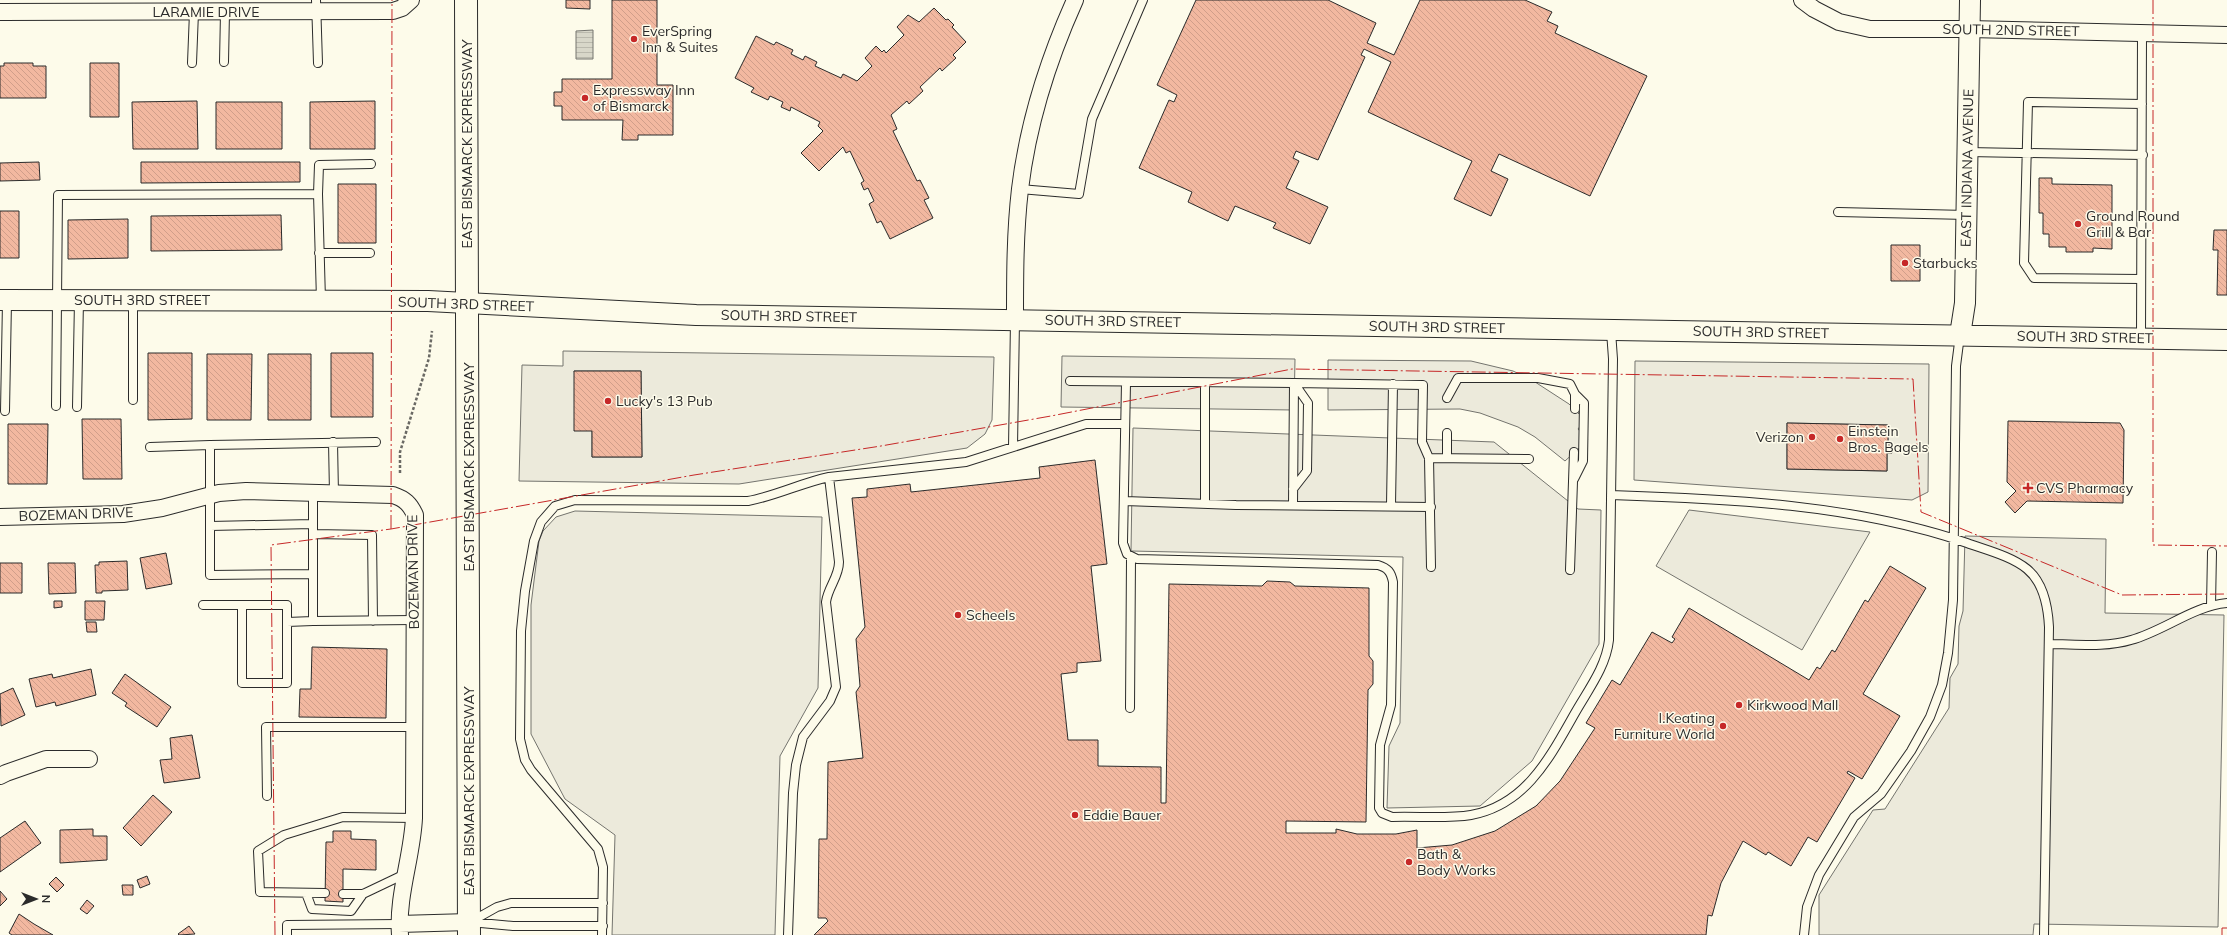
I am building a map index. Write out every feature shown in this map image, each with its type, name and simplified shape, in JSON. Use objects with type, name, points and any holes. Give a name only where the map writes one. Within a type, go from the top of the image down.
[{"type":"main road","name":"EAST BISMARCK EXPRESSWAY","points":[[466,0],[469,304],[470,929]]},
{"type":"street","points":[[1015,320],[1016,250],[1020,189],[1028,143],[1038,98],[1053,52],[1075,0]]},
{"type":"street","name":"SOUTH 2ND STREET","points":[[1802,0],[1814,9],[1839,22],[1870,29],[1969,29],[2227,35]]},
{"type":"street","name":"EAST INDIANA AVENUE","points":[[1960,335],[1965,303],[1970,0]]},
{"type":"street","name":"LARAMIE DRIVE","points":[[0,12],[144,6],[194,12],[225,12],[316,6],[393,11],[402,8],[411,1]]},
{"type":"street","name":"SOUTH 3RD STREET","points":[[3,300],[428,301],[696,315],[2227,340]]},
{"type":"street","name":"BOZEMAN DRIVE","points":[[0,517],[123,514],[162,508],[210,495],[246,490],[393,495],[403,498],[411,505],[415,515],[413,727],[414,818],[413,835],[400,898],[399,929]]},
{"type":"street","points":[[0,776],[6,772],[46,759],[89,759]]},
{"type":"street","points":[[399,929],[470,929]]},
{"type":"lane","points":[[1020,189],[1079,194],[1092,119],[1143,0]]},
{"type":"lane","points":[[316,6],[318,63]]},
{"type":"lane","points":[[192,63],[194,12]]},
{"type":"lane","points":[[224,62],[225,12]]},
{"type":"lane","points":[[2140,338],[2143,155],[2142,33]]},
{"type":"lane","points":[[2141,279],[2034,278],[2024,263],[2028,102],[2142,104]]},
{"type":"lane","points":[[1968,152],[2143,155]]},
{"type":"lane","points":[[320,300],[318,194],[319,165],[371,164]]},
{"type":"lane","points":[[56,406],[58,195],[318,194]]},
{"type":"lane","points":[[1838,212],[1967,215]]},
{"type":"lane","points":[[319,253],[370,253]]},
{"type":"lane","points":[[77,407],[79,299]]},
{"type":"lane","points":[[3,300],[5,411]]},
{"type":"lane","points":[[133,300],[133,400]]},
{"type":"lane","points":[[1013,447],[1015,320]]},
{"type":"lane","points":[[1126,383],[1124,424],[1125,501],[1123,543],[1127,554],[1131,558],[1169,560],[1378,565],[1385,567],[1389,571],[1393,582],[1391,705],[1380,745],[1379,808],[1382,813],[1392,816],[1470,815],[1504,804],[1519,794],[1533,780],[1555,748],[1605,660],[1609,640],[1613,359],[1611,330]]},
{"type":"lane","points":[[1804,935],[1806,907],[1819,875],[1854,817],[1866,805],[1875,800],[1887,787],[1910,751],[1937,702],[1946,668],[1951,632],[1954,539],[1956,366],[1960,335]]},
{"type":"lane","points":[[1447,398],[1458,378],[1538,378],[1570,384],[1575,394],[1584,403],[1583,461],[1573,482]]},
{"type":"lane","points":[[1070,381],[1126,383],[1423,385],[1422,442],[1429,458],[1431,567]]},
{"type":"lane","points":[[1205,383],[1205,504]]},
{"type":"lane","points":[[1293,505],[1294,383]]},
{"type":"lane","points":[[1293,488],[1308,471],[1308,403],[1294,383]]},
{"type":"lane","points":[[1391,506],[1393,384]]},
{"type":"lane","points":[[1575,394],[1575,409]]},
{"type":"lane","points":[[602,935],[603,867],[598,849],[531,770],[525,760],[520,739],[523,607],[534,541],[541,522],[555,506],[575,500],[748,501],[829,477],[966,462],[1086,424],[1124,424]]},
{"type":"lane","points":[[1447,433],[1447,458]]},
{"type":"lane","points":[[334,442],[334,494]]},
{"type":"lane","points":[[150,447],[376,442]]},
{"type":"lane","points":[[210,445],[210,575],[313,574]]},
{"type":"lane","points":[[1570,570],[1574,452]]},
{"type":"lane","points":[[1429,458],[1529,459]]},
{"type":"lane","points":[[788,935],[793,793],[796,765],[803,737],[830,701],[836,687],[826,602],[829,589],[837,576],[839,562],[829,477]]},
{"type":"lane","points":[[313,493],[314,622]]},
{"type":"lane","points":[[1611,495],[1679,498],[1828,510],[1883,519],[1954,539],[2018,563],[2028,570],[2042,590],[2048,614],[2049,644],[2044,935]]},
{"type":"lane","points":[[1125,501],[1205,504],[1431,507]]},
{"type":"lane","points":[[210,526],[313,524]]},
{"type":"lane","points":[[313,534],[372,534],[373,621]]},
{"type":"lane","points":[[2211,606],[2212,552]]},
{"type":"lane","points":[[1130,708],[1131,558]]},
{"type":"lane","points":[[2049,644],[2105,644],[2130,641],[2161,629],[2211,606],[2227,603]]},
{"type":"lane","points":[[203,605],[242,604],[287,604],[287,683],[242,683],[242,604]]},
{"type":"lane","points":[[287,622],[414,620]]},
{"type":"lane","points":[[267,796],[266,727],[413,727]]},
{"type":"lane","points":[[325,893],[260,892],[258,851],[284,835],[343,817],[414,818]]},
{"type":"lane","points":[[343,894],[362,894],[405,874]]},
{"type":"lane","points":[[306,893],[312,909],[351,911],[362,894]]},
{"type":"lane","points":[[470,929],[497,907],[511,903],[603,903]]},
{"type":"lane","points":[[287,935],[287,925],[399,929]]},
{"type":"lane","points":[[470,929],[513,926],[602,926]]},
{"type":"path","points":[[400,473],[400,452],[429,358],[432,331]]},
{"type":"shaded area","points":[[593,30],[593,59],[576,59],[576,31]]},
{"type":"shaded area","points":[[563,351],[994,357],[992,420],[985,434],[967,448],[739,484],[519,481],[522,365],[563,366]],"holes":[[[574,371],[641,371],[642,457],[592,457],[592,431]]]},
{"type":"shaded area","points":[[1062,356],[1295,359],[1294,410],[1061,407]]},
{"type":"shaded area","points":[[1328,360],[1471,361],[1513,371],[1532,380],[1569,404],[1585,420],[1578,429],[1588,440],[1565,461],[1535,437],[1518,427],[1480,413],[1460,409],[1328,410]]},
{"type":"shaded area","points":[[1635,361],[1929,364],[1928,492],[1912,500],[1634,480]],"holes":[[[1787,423],[1888,425],[1888,445],[1892,445],[1892,453],[1887,453],[1887,471],[1787,469]]]},
{"type":"shaded area","points":[[1133,428],[1494,442],[1578,509],[1601,510],[1599,644],[1532,761],[1480,806],[1387,808],[1389,746],[1400,723],[1403,557],[1131,551]]},
{"type":"shaded area","points":[[1689,510],[1870,532],[1802,650],[1656,566]]},
{"type":"shaded area","points":[[575,511],[822,517],[818,688],[780,756],[775,935],[612,935],[615,835],[565,799],[531,734],[531,605],[539,541],[543,531],[556,517]]},
{"type":"shaded area","points":[[1965,536],[2106,539],[2105,613],[2224,615],[2218,927],[2034,924],[2033,935],[1819,935],[1819,895],[1873,810],[1885,809],[1949,708],[1950,678],[1958,664],[1959,626],[1963,611]]},
{"type":"building","points":[[566,0],[590,0],[590,9],[566,8]]},
{"type":"building","name":"EverSpring Inn & Suites","points":[[612,0],[657,0],[657,85],[673,85],[673,135],[638,135],[638,140],[622,140],[623,120],[562,120],[562,106],[554,106],[554,92],[562,92],[562,79],[612,79]]},
{"type":"building","points":[[1196,0],[1328,0],[1376,23],[1367,43],[1394,55],[1420,0],[1525,0],[1552,12],[1547,21],[1558,26],[1555,33],[1647,76],[1590,196],[1499,154],[1491,171],[1508,179],[1491,216],[1454,199],[1472,161],[1368,112],[1391,62],[1364,49],[1361,55],[1365,57],[1318,160],[1296,151],[1293,158],[1299,161],[1286,188],[1328,207],[1310,244],[1273,228],[1276,223],[1235,206],[1228,221],[1188,202],[1192,192],[1139,168],[1169,100],[1174,102],[1177,95],[1157,85]]},
{"type":"building","points":[[934,8],[946,20],[948,19],[954,25],[952,27],[966,42],[953,55],[956,58],[942,71],[940,68],[920,87],[923,91],[909,104],[907,101],[891,115],[897,129],[893,131],[917,181],[920,180],[929,198],[924,200],[933,218],[890,239],[881,221],[877,223],[869,204],[874,201],[868,188],[864,190],[861,183],[864,181],[850,151],[846,153],[843,147],[819,171],[801,153],[823,131],[818,126],[820,122],[791,107],[790,111],[781,107],[783,102],[770,96],[768,100],[751,92],[754,88],[735,78],[756,36],[774,45],[776,42],[793,50],[791,54],[803,60],[805,56],[817,62],[815,66],[841,78],[843,74],[857,81],[872,66],[865,58],[876,46],[882,52],[884,50],[886,53],[904,35],[897,27],[908,15],[919,22]]},
{"type":"building","points":[[4,63],[33,63],[33,66],[46,66],[46,98],[0,98],[0,66],[4,66]]},
{"type":"building","points":[[90,63],[119,63],[119,117],[90,117]]},
{"type":"building","points":[[197,101],[198,149],[133,149],[132,102]]},
{"type":"building","points":[[375,101],[375,149],[310,149],[310,102]]},
{"type":"building","points":[[216,102],[282,102],[282,149],[216,149]]},
{"type":"building","points":[[39,162],[40,180],[0,181],[0,163]]},
{"type":"building","points":[[141,162],[300,162],[300,182],[141,183]]},
{"type":"building","name":"Ground Round Grill & Bar","points":[[2039,178],[2052,178],[2052,184],[2112,185],[2112,249],[2093,248],[2093,252],[2066,252],[2066,247],[2049,247],[2049,234],[2043,234],[2043,213],[2039,213]]},
{"type":"building","points":[[338,184],[376,184],[376,243],[338,243]]},
{"type":"building","points":[[0,211],[19,211],[19,258],[0,258]]},
{"type":"building","points":[[281,215],[282,250],[151,251],[151,216]]},
{"type":"building","points":[[128,219],[128,258],[68,259],[68,220]]},
{"type":"building","points":[[2214,230],[2227,230],[2227,295],[2217,295],[2218,250],[2213,250]]},
{"type":"building","name":"Starbucks","points":[[1891,245],[1920,245],[1920,281],[1891,281]]},
{"type":"building","points":[[148,353],[192,353],[192,419],[148,420]]},
{"type":"building","points":[[331,353],[373,353],[373,417],[331,417]]},
{"type":"building","points":[[207,354],[252,354],[251,420],[207,420]]},
{"type":"building","points":[[268,354],[311,354],[311,420],[268,420]]},
{"type":"building","name":"Lucky's 13 Pub","points":[[574,371],[641,371],[642,457],[592,457],[592,431],[574,431]]},
{"type":"building","points":[[82,419],[121,419],[122,479],[83,479]]},
{"type":"building","name":"CVS Pharmacy","points":[[2008,421],[2120,423],[2124,430],[2123,503],[2027,501],[2015,513],[2005,502],[2016,491],[2007,482]]},
{"type":"building","points":[[1787,423],[1888,425],[1888,445],[1892,445],[1892,453],[1887,453],[1887,471],[1787,469]]},
{"type":"building","points":[[8,424],[48,424],[47,484],[8,484]]},
{"type":"building","name":"Kirkwood Mall","points":[[1095,460],[1107,564],[1091,566],[1101,661],[1077,663],[1077,672],[1061,674],[1068,740],[1098,740],[1098,766],[1161,767],[1161,803],[1166,803],[1169,584],[1262,586],[1267,581],[1290,582],[1295,586],[1369,588],[1369,656],[1373,661],[1373,684],[1368,690],[1366,822],[1286,821],[1286,833],[1336,833],[1336,829],[1357,834],[1396,834],[1417,830],[1417,848],[1452,845],[1495,831],[1536,806],[1560,781],[1595,728],[1586,723],[1612,680],[1620,685],[1652,632],[1672,643],[1675,639],[1672,637],[1689,608],[1809,680],[1817,667],[1820,669],[1832,650],[1835,652],[1865,600],[1868,602],[1890,566],[1926,588],[1863,694],[1900,716],[1862,779],[1848,771],[1847,773],[1855,778],[1817,842],[1808,837],[1791,866],[1768,852],[1766,855],[1743,841],[1721,883],[1712,916],[1708,915],[1706,935],[814,935],[828,921],[826,918],[818,918],[819,839],[827,839],[828,762],[863,758],[856,692],[860,686],[856,639],[865,627],[852,498],[867,497],[867,489],[910,484],[911,492],[1040,478],[1039,467]]},
{"type":"building","points":[[166,553],[172,584],[146,589],[140,558]]},
{"type":"building","points":[[127,561],[128,590],[102,591],[102,593],[96,593],[95,565],[99,565],[99,562]]},
{"type":"building","points":[[0,563],[22,563],[22,593],[0,593]]},
{"type":"building","points":[[48,563],[75,563],[76,593],[49,594]]},
{"type":"building","points":[[54,601],[62,601],[62,607],[54,608]]},
{"type":"building","points":[[85,601],[105,601],[104,620],[85,620]]},
{"type":"building","points":[[86,622],[96,622],[97,632],[87,632]]},
{"type":"building","points":[[312,647],[387,649],[386,718],[299,717],[300,689],[311,689]]},
{"type":"building","points":[[91,669],[96,695],[56,706],[55,702],[36,707],[29,679],[52,674],[53,678]]},
{"type":"building","points":[[125,674],[171,707],[157,727],[125,706],[127,703],[112,693]]},
{"type":"building","points":[[13,688],[25,715],[1,726],[0,694]]},
{"type":"building","points":[[192,735],[200,778],[164,783],[160,760],[172,759],[170,738]]},
{"type":"building","points":[[153,795],[172,812],[141,846],[123,828]]},
{"type":"building","points":[[25,821],[41,843],[0,872],[0,838]]},
{"type":"building","points":[[93,829],[93,836],[107,836],[107,860],[60,863],[60,830]]},
{"type":"building","points":[[333,831],[351,831],[351,839],[376,840],[376,870],[343,869],[343,902],[325,901],[326,842],[333,842]]},
{"type":"building","points":[[147,876],[150,884],[140,888],[137,880]]},
{"type":"building","points":[[56,877],[64,885],[57,892],[49,884]]},
{"type":"building","points":[[122,885],[133,885],[133,895],[123,895]]},
{"type":"building","points":[[0,891],[7,899],[0,906]]},
{"type":"building","points":[[87,900],[94,906],[87,914],[80,909]]},
{"type":"building","points":[[19,914],[53,935],[12,935],[9,933]]},
{"type":"building","points":[[189,926],[195,934],[178,934]]},
{"type":"power","points":[[391,529],[392,0]]},
{"type":"power","points":[[2153,0],[2153,545],[2227,546]]},
{"type":"power","points":[[275,935],[271,545],[391,529],[694,475],[881,446],[1051,416],[1292,369],[1913,379],[1921,512],[2122,595],[2227,594]]},
{"type":"power","points":[[2222,935],[2222,928],[2227,928]]},
{"type":"place","name":"EverSpring Inn & Suites","points":[[634,39]]},
{"type":"place","name":"Expressway Inn of Bismarck","points":[[585,98]]},
{"type":"place","name":"Ground Round Grill & Bar","points":[[2078,224]]},
{"type":"place","name":"Starbucks","points":[[1905,263]]},
{"type":"place","name":"Lucky's 13 Pub","points":[[608,401]]},
{"type":"place","name":"Verizon","points":[[1812,437]]},
{"type":"place","name":"Einstein Bros. Bagels","points":[[1840,439]]},
{"type":"place","name":"CVS Pharmacy","points":[[2028,488]]},
{"type":"place","name":"Scheels","points":[[958,615]]},
{"type":"place","name":"Kirkwood Mall","points":[[1739,705]]},
{"type":"place","name":"I.Keating Furniture World","points":[[1723,726]]},
{"type":"place","name":"Eddie Bauer","points":[[1075,815]]},
{"type":"place","name":"Bath & Body Works","points":[[1409,862]]}]
